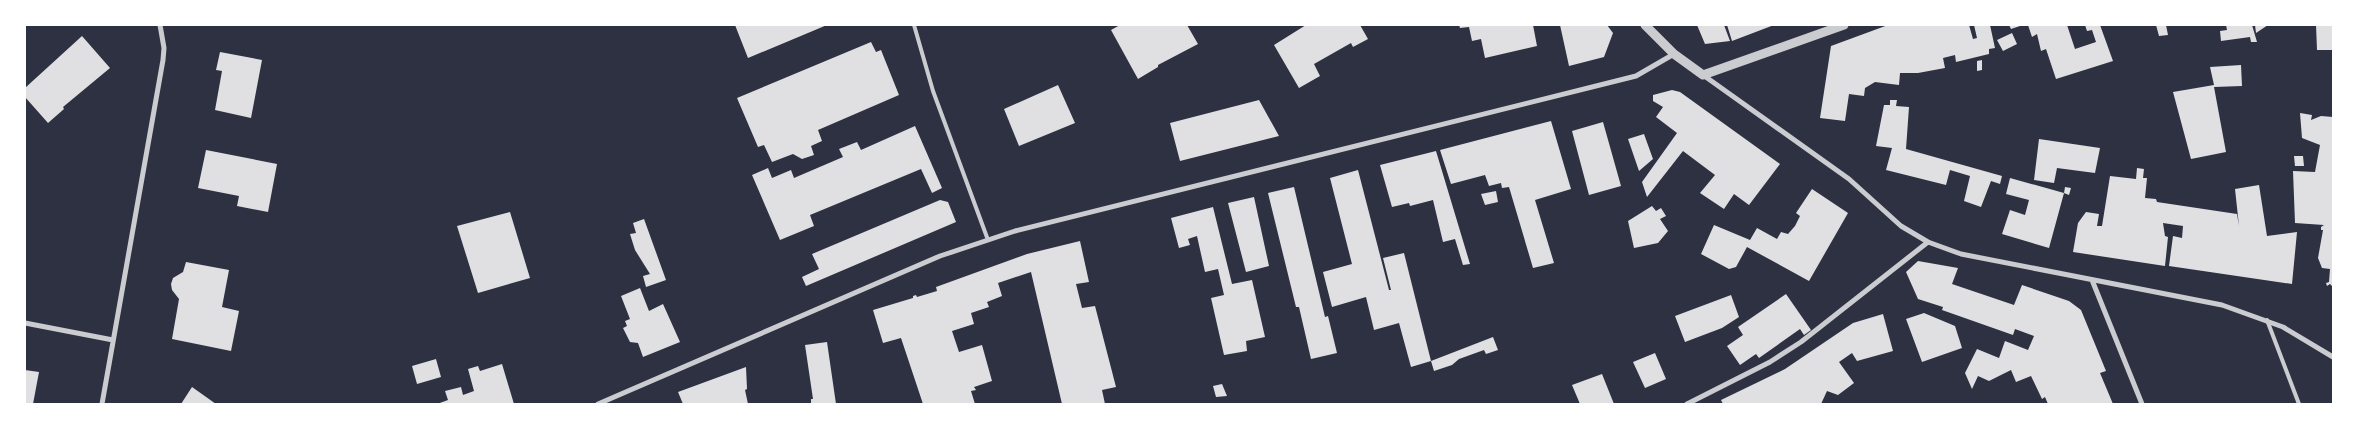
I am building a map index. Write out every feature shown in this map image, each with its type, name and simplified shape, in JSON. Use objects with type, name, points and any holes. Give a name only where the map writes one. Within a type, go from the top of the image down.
[{"type":"street","points":[[102,404],[163,60],[164,48],[160,25]]},
{"type":"street","points":[[1645,25],[1674,54],[1859,188],[1890,218],[1928,242],[1961,254],[2222,304],[2267,320],[2333,357]]},
{"type":"street","points":[[1703,75],[1844,25]]},
{"type":"street","points":[[598,404],[940,256],[988,240],[1072,216],[1636,76],[1674,54]]},
{"type":"street","points":[[1687,404],[1770,362],[1801,342],[1928,242]]},
{"type":"street","points":[[2092,280],[2142,404]]},
{"type":"street","points":[[25,323],[113,340]]},
{"type":"lane","points":[[914,25],[933,91],[988,240]]},
{"type":"lane","points":[[2267,320],[2299,404]]},
{"type":"building","points":[[735,25],[827,25],[748,58]]},
{"type":"building","points":[[1120,25],[1187,25],[1198,44],[1158,65],[1158,67],[1138,79],[1111,30]]},
{"type":"building","points":[[1306,25],[1360,25],[1368,39],[1353,47],[1351,43],[1314,64],[1320,76],[1299,88],[1274,45]]},
{"type":"building","points":[[1459,25],[1533,25],[1537,46],[1485,58],[1481,39],[1472,41],[1469,27],[1460,28]]},
{"type":"building","points":[[1560,25],[1607,25],[1613,33],[1604,57],[1569,66]]},
{"type":"building","points":[[1697,25],[1724,25],[1730,41],[1705,44]]},
{"type":"building","points":[[1727,25],[1774,25],[1732,41]]},
{"type":"building","points":[[1888,25],[1969,25],[1973,39],[1977,38],[1974,25],[1990,25],[1995,48],[1989,49],[1989,54],[1956,62],[1955,55],[1943,58],[1945,68],[1918,73],[1900,73],[1899,85],[1875,82],[1865,88],[1864,96],[1849,94],[1845,121],[1820,118],[1831,46]]},
{"type":"building","points":[[2009,25],[2023,25],[2011,29]]},
{"type":"building","points":[[2028,25],[2067,25],[2075,49],[2096,42],[2092,30],[2087,31],[2085,25],[2100,25],[2113,61],[2056,79],[2046,49],[2041,51],[2037,34],[2032,37]]},
{"type":"building","points":[[2156,25],[2166,25],[2168,35],[2159,36]]},
{"type":"building","points":[[2226,25],[2252,25],[2257,42],[2251,42],[2250,37],[2221,41],[2220,31],[2227,30]]},
{"type":"building","points":[[2255,25],[2268,25],[2256,33]]},
{"type":"building","points":[[2316,25],[2333,25],[2333,50],[2317,50]]},
{"type":"building","points":[[2012,33],[2017,44],[2003,51],[1997,40]]},
{"type":"building","points":[[82,36],[110,68],[63,107],[64,109],[48,123],[25,97],[25,88]]},
{"type":"building","points":[[871,42],[876,52],[881,50],[899,95],[818,130],[822,141],[811,146],[814,155],[802,159],[793,154],[772,162],[764,145],[758,147],[737,98]]},
{"type":"building","points":[[220,52],[262,60],[251,118],[215,110],[222,71],[216,70]]},
{"type":"building","points":[[1982,60],[1982,70],[1977,71],[1977,61]]},
{"type":"building","points":[[2241,65],[2242,86],[2214,87],[2226,152],[2191,159],[2173,92],[2214,85],[2210,67]]},
{"type":"building","points":[[1058,85],[1075,123],[1019,146],[1004,109]]},
{"type":"building","points":[[1672,90],[1680,92],[1780,164],[1749,205],[1734,194],[1724,209],[1700,193],[1715,175],[1683,151],[1647,197],[1642,182],[1677,133],[1656,117],[1663,107],[1653,101],[1653,95]]},
{"type":"building","points":[[1259,100],[1279,136],[1180,161],[1170,123]]},
{"type":"building","points":[[1890,100],[1897,100],[1896,106],[1909,107],[1906,149],[2002,176],[2000,184],[1991,181],[1981,207],[1964,201],[1970,176],[1950,170],[1946,185],[1886,170],[1892,148],[1876,146],[1884,105],[1890,105]]},
{"type":"building","points":[[2300,113],[2312,115],[2311,120],[2321,116],[2333,117],[2333,287],[2330,284],[2327,286],[2326,283],[2329,282],[2330,269],[2322,268],[2318,258],[2323,230],[2321,230],[2321,227],[2324,225],[2295,223],[2293,171],[2315,172],[2320,145],[2302,138]]},
{"type":"building","points":[[1551,121],[1571,189],[1535,200],[1554,263],[1533,268],[1509,187],[1502,188],[1501,183],[1489,186],[1485,175],[1451,184],[1440,150]]},
{"type":"building","points":[[1603,122],[1621,186],[1589,195],[1572,131]]},
{"type":"building","points":[[915,126],[942,188],[932,193],[921,169],[810,215],[814,226],[780,240],[752,175],[768,168],[772,178],[791,170],[794,178],[843,157],[839,149],[857,142],[861,150]]},
{"type":"building","points":[[1644,134],[1653,159],[1639,171],[1628,139]]},
{"type":"building","points":[[2039,139],[2100,148],[2095,173],[2057,168],[2054,183],[2034,180]]},
{"type":"building","points":[[206,150],[277,164],[268,212],[237,206],[239,196],[198,188]]},
{"type":"building","points":[[1436,151],[1470,264],[1463,265],[1455,239],[1443,242],[1433,200],[1410,206],[1409,203],[1392,207],[1380,165]]},
{"type":"building","points":[[2294,156],[2303,156],[2304,166],[2295,166]]},
{"type":"building","points":[[2137,168],[2144,169],[2143,178],[2147,178],[2145,198],[2156,199],[2157,202],[2237,214],[2239,226],[2235,189],[2259,185],[2267,236],[2297,232],[2292,284],[2169,266],[2173,236],[2182,238],[2183,226],[2163,223],[2165,236],[2168,237],[2165,266],[2073,252],[2078,223],[2086,212],[2099,214],[2097,226],[2102,226],[2110,176],[2136,179]]},
{"type":"building","points":[[1358,170],[1389,290],[1391,290],[1383,258],[1404,253],[1431,361],[1411,367],[1399,323],[1374,330],[1366,297],[1332,307],[1323,272],[1352,264],[1330,178]]},
{"type":"building","points":[[2010,178],[2064,193],[2049,248],[2002,234],[2010,210],[2025,215],[2029,200],[2006,194]]},
{"type":"building","points":[[1294,187],[1325,317],[1328,316],[1337,353],[1311,359],[1268,193]]},
{"type":"building","points":[[2065,187],[2071,188],[2069,195],[2064,193]]},
{"type":"building","points":[[1812,189],[1848,213],[1809,281],[1747,247],[1736,267],[1729,269],[1701,254],[1714,225],[1750,240],[1757,228],[1777,239],[1781,232],[1788,234],[1800,216],[1796,213]]},
{"type":"building","points":[[1496,191],[1498,202],[1485,205],[1481,194]]},
{"type":"building","points":[[1254,197],[1269,266],[1246,272],[1228,203]]},
{"type":"building","points":[[940,200],[948,202],[956,222],[806,286],[802,277],[819,269],[812,254]]},
{"type":"building","points":[[1652,206],[1656,211],[1661,208],[1666,216],[1660,219],[1668,231],[1658,243],[1634,248],[1628,221]]},
{"type":"building","points":[[1213,207],[1232,284],[1252,280],[1265,337],[1246,341],[1247,351],[1224,355],[1211,298],[1224,295],[1218,269],[1205,272],[1197,236],[1188,239],[1190,245],[1179,248],[1171,218]]},
{"type":"building","points":[[510,212],[530,278],[478,293],[457,226]]},
{"type":"building","points":[[644,219],[666,280],[646,287],[643,276],[650,274],[635,250],[630,234],[636,233],[633,223]]},
{"type":"building","points":[[1080,241],[1089,282],[1076,284],[1082,308],[1095,306],[1116,387],[1102,390],[1105,404],[1062,404],[1031,272],[998,283],[1002,296],[987,302],[989,307],[971,313],[974,324],[952,331],[959,352],[982,345],[992,381],[974,387],[976,390],[971,391],[975,404],[923,404],[901,338],[883,343],[873,310],[913,298],[916,295],[917,297],[937,291],[936,287],[1027,254]]},
{"type":"building","points":[[1918,261],[1958,268],[1952,284],[2014,305],[2022,285],[2069,301],[2081,310],[2106,371],[2100,373],[2113,404],[2048,404],[2045,397],[2042,399],[2031,376],[2016,382],[2011,370],[1989,381],[1978,376],[1972,389],[1965,373],[1977,349],[1999,358],[2005,341],[2028,350],[2034,336],[2015,329],[2013,335],[1942,310],[1943,307],[1918,299],[1906,272]]},
{"type":"building","points":[[186,262],[229,270],[222,307],[239,311],[231,351],[172,339],[179,299],[172,290],[171,284],[173,278],[183,272]]},
{"type":"building","points":[[640,288],[649,311],[663,304],[680,342],[643,357],[638,343],[630,342],[623,328],[627,326],[625,321],[630,319],[621,296]]},
{"type":"building","points":[[1786,294],[1811,330],[1804,335],[1800,329],[1759,358],[1756,354],[1740,365],[1727,346],[1743,335],[1738,327]]},
{"type":"building","points":[[1731,295],[1739,317],[1722,328],[1685,342],[1675,316]]},
{"type":"building","points":[[1924,313],[1955,326],[1962,348],[1922,362],[1906,319]]},
{"type":"building","points":[[1883,314],[1893,351],[1857,361],[1852,353],[1839,362],[1854,383],[1838,395],[1827,391],[1821,404],[1723,404],[1721,400],[1785,369],[1853,323]]},
{"type":"building","points":[[1493,337],[1498,350],[1486,354],[1484,350],[1434,371],[1431,361]]},
{"type":"building","points":[[827,342],[836,404],[811,404],[811,399],[813,399],[805,345]]},
{"type":"building","points":[[1655,353],[1666,379],[1645,388],[1633,362]]},
{"type":"building","points":[[436,359],[441,377],[417,384],[412,366]]},
{"type":"building","points":[[502,364],[514,404],[437,404],[448,400],[445,391],[461,387],[463,395],[474,391],[468,369],[478,366],[480,371]]},
{"type":"building","points":[[746,367],[747,389],[745,390],[748,404],[683,404],[678,392]]},
{"type":"building","points":[[25,370],[39,372],[33,404],[25,404]]},
{"type":"building","points":[[1602,374],[1614,404],[1580,404],[1572,385]]},
{"type":"building","points":[[1222,384],[1227,396],[1216,397],[1213,386]]},
{"type":"building","points":[[192,387],[216,404],[181,404]]}]
